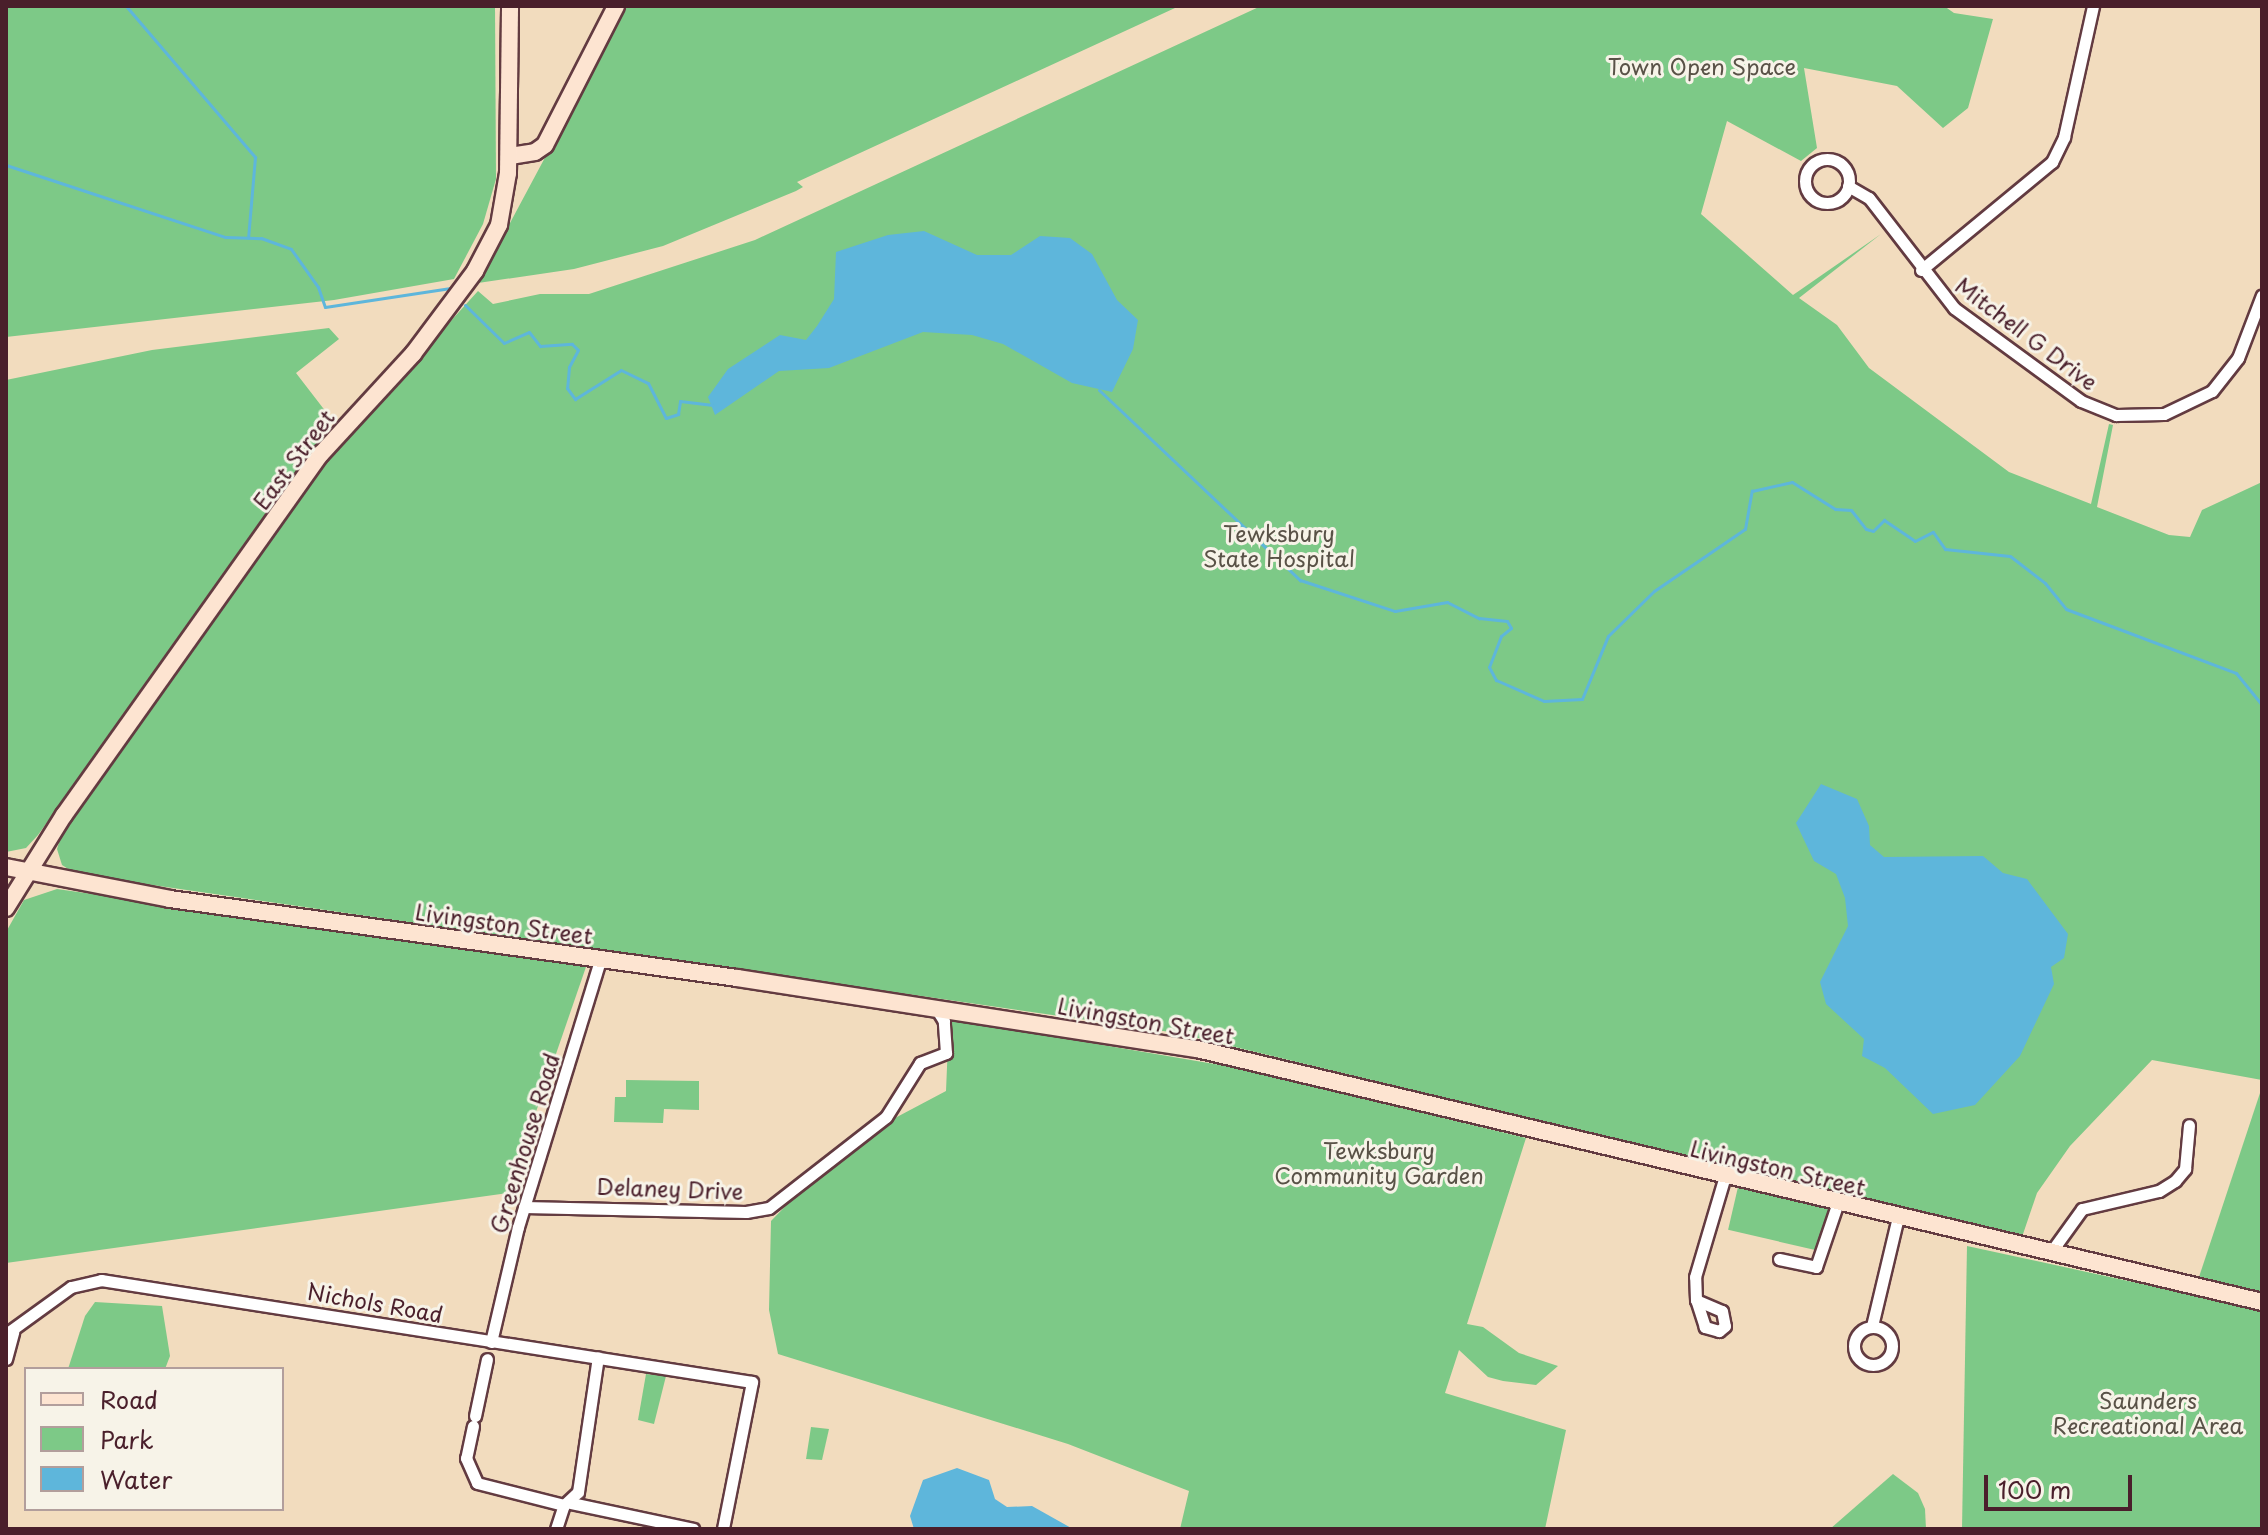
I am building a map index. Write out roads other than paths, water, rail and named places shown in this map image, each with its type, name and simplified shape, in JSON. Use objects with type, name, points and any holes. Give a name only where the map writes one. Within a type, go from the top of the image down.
[{"type":"street","name":"East Street","points":[[6,908],[27,873],[321,454],[462,291],[499,225],[510,156],[510,6]]},
{"type":"street","points":[[510,156],[535,152],[550,138],[616,6]]},
{"type":"street","points":[[1921,270],[2031,183],[2056,156],[2093,6]]},
{"type":"street","name":"Mitchell G Drive","points":[[1848,186],[1869,198],[1921,270],[1954,308],[2081,401],[2133,418],[2177,411],[2218,385],[2238,358],[2262,295]]},
{"type":"street","name":"Livingston Street","points":[[6,867],[222,907],[601,958],[1202,1050],[2262,1302]]},
{"type":"street","name":"Greenhouse Road","points":[[491,1342],[524,1207],[601,958]]},
{"type":"street","name":"Delaney Drive","points":[[524,1207],[746,1212],[769,1208],[886,1117],[920,1063],[946,1053],[944,1021],[937,1010]]},
{"type":"street","points":[[2051,1252],[2082,1209],[2159,1191],[2175,1181],[2185,1169],[2189,1125]]},
{"type":"street","points":[[1696,1300],[1696,1265],[1725,1176]]},
{"type":"street","points":[[1779,1259],[1816,1267],[1838,1202]]},
{"type":"street","points":[[1872,1326],[1898,1217]]},
{"type":"street","name":"Nichols Road","points":[[9,1333],[71,1287],[101,1280],[752,1382],[723,1529]]},
{"type":"street","points":[[6,1359],[9,1333]]},
{"type":"street","points":[[556,1529],[585,1456],[598,1357]]},
{"type":"street","points":[[487,1359],[466,1458],[477,1483],[693,1529]]},
{"type":"water","points":[[924,231],[977,255],[1011,255],[1040,236],[1070,238],[1092,254],[1117,300],[1138,320],[1133,349],[1112,392],[1072,383],[1003,344],[972,335],[923,332],[829,368],[779,371],[715,415],[708,397],[728,369],[780,335],[806,340],[817,326],[834,299],[836,252],[888,235]]},
{"type":"water","points":[[1821,784],[1857,799],[1869,826],[1870,845],[1884,857],[1983,856],[2003,873],[2027,879],[2068,934],[2064,958],[2051,967],[2054,984],[2020,1056],[1975,1105],[1933,1114],[1885,1068],[1862,1056],[1864,1039],[1826,1004],[1820,982],[1848,926],[1845,898],[1836,874],[1814,861],[1796,823]]},
{"type":"water","points":[[957,1468],[989,1480],[995,1499],[1007,1507],[1032,1506],[1073,1529],[914,1529],[910,1516],[923,1480]]},
{"type":"waterway","points":[[126,6],[255,157],[248,238]]},
{"type":"waterway","points":[[6,165],[225,237],[261,238],[291,249],[318,287],[325,307],[451,288]]},
{"type":"waterway","points":[[465,305],[504,343],[529,332],[540,346],[572,344],[578,350],[569,367],[567,388],[575,399],[621,370],[648,383],[666,418],[678,414],[680,401],[713,405]]},
{"type":"waterway","points":[[1099,390],[1300,580],[1395,611],[1447,602],[1479,618],[1507,621],[1511,628],[1501,636],[1489,667],[1496,680],[1544,701],[1582,699],[1608,636],[1654,591],[1745,529],[1752,491],[1792,482],[1835,509],[1851,510],[1866,529],[1873,531],[1884,520],[1915,541],[1933,532],[1945,549],[2010,556],[2045,583],[2066,609],[2236,673],[2262,705]]},
{"type":"park label","name":"Town Open Space","points":[[1702,66]]},
{"type":"park label","name":"Tewksbury State Hospital","points":[[1279,544]]},
{"type":"park label","name":"Tewksbury Community Garden","points":[[1379,1162]]},
{"type":"park label","name":"Saunders Recreational Area","points":[[2148,1412]]}]
